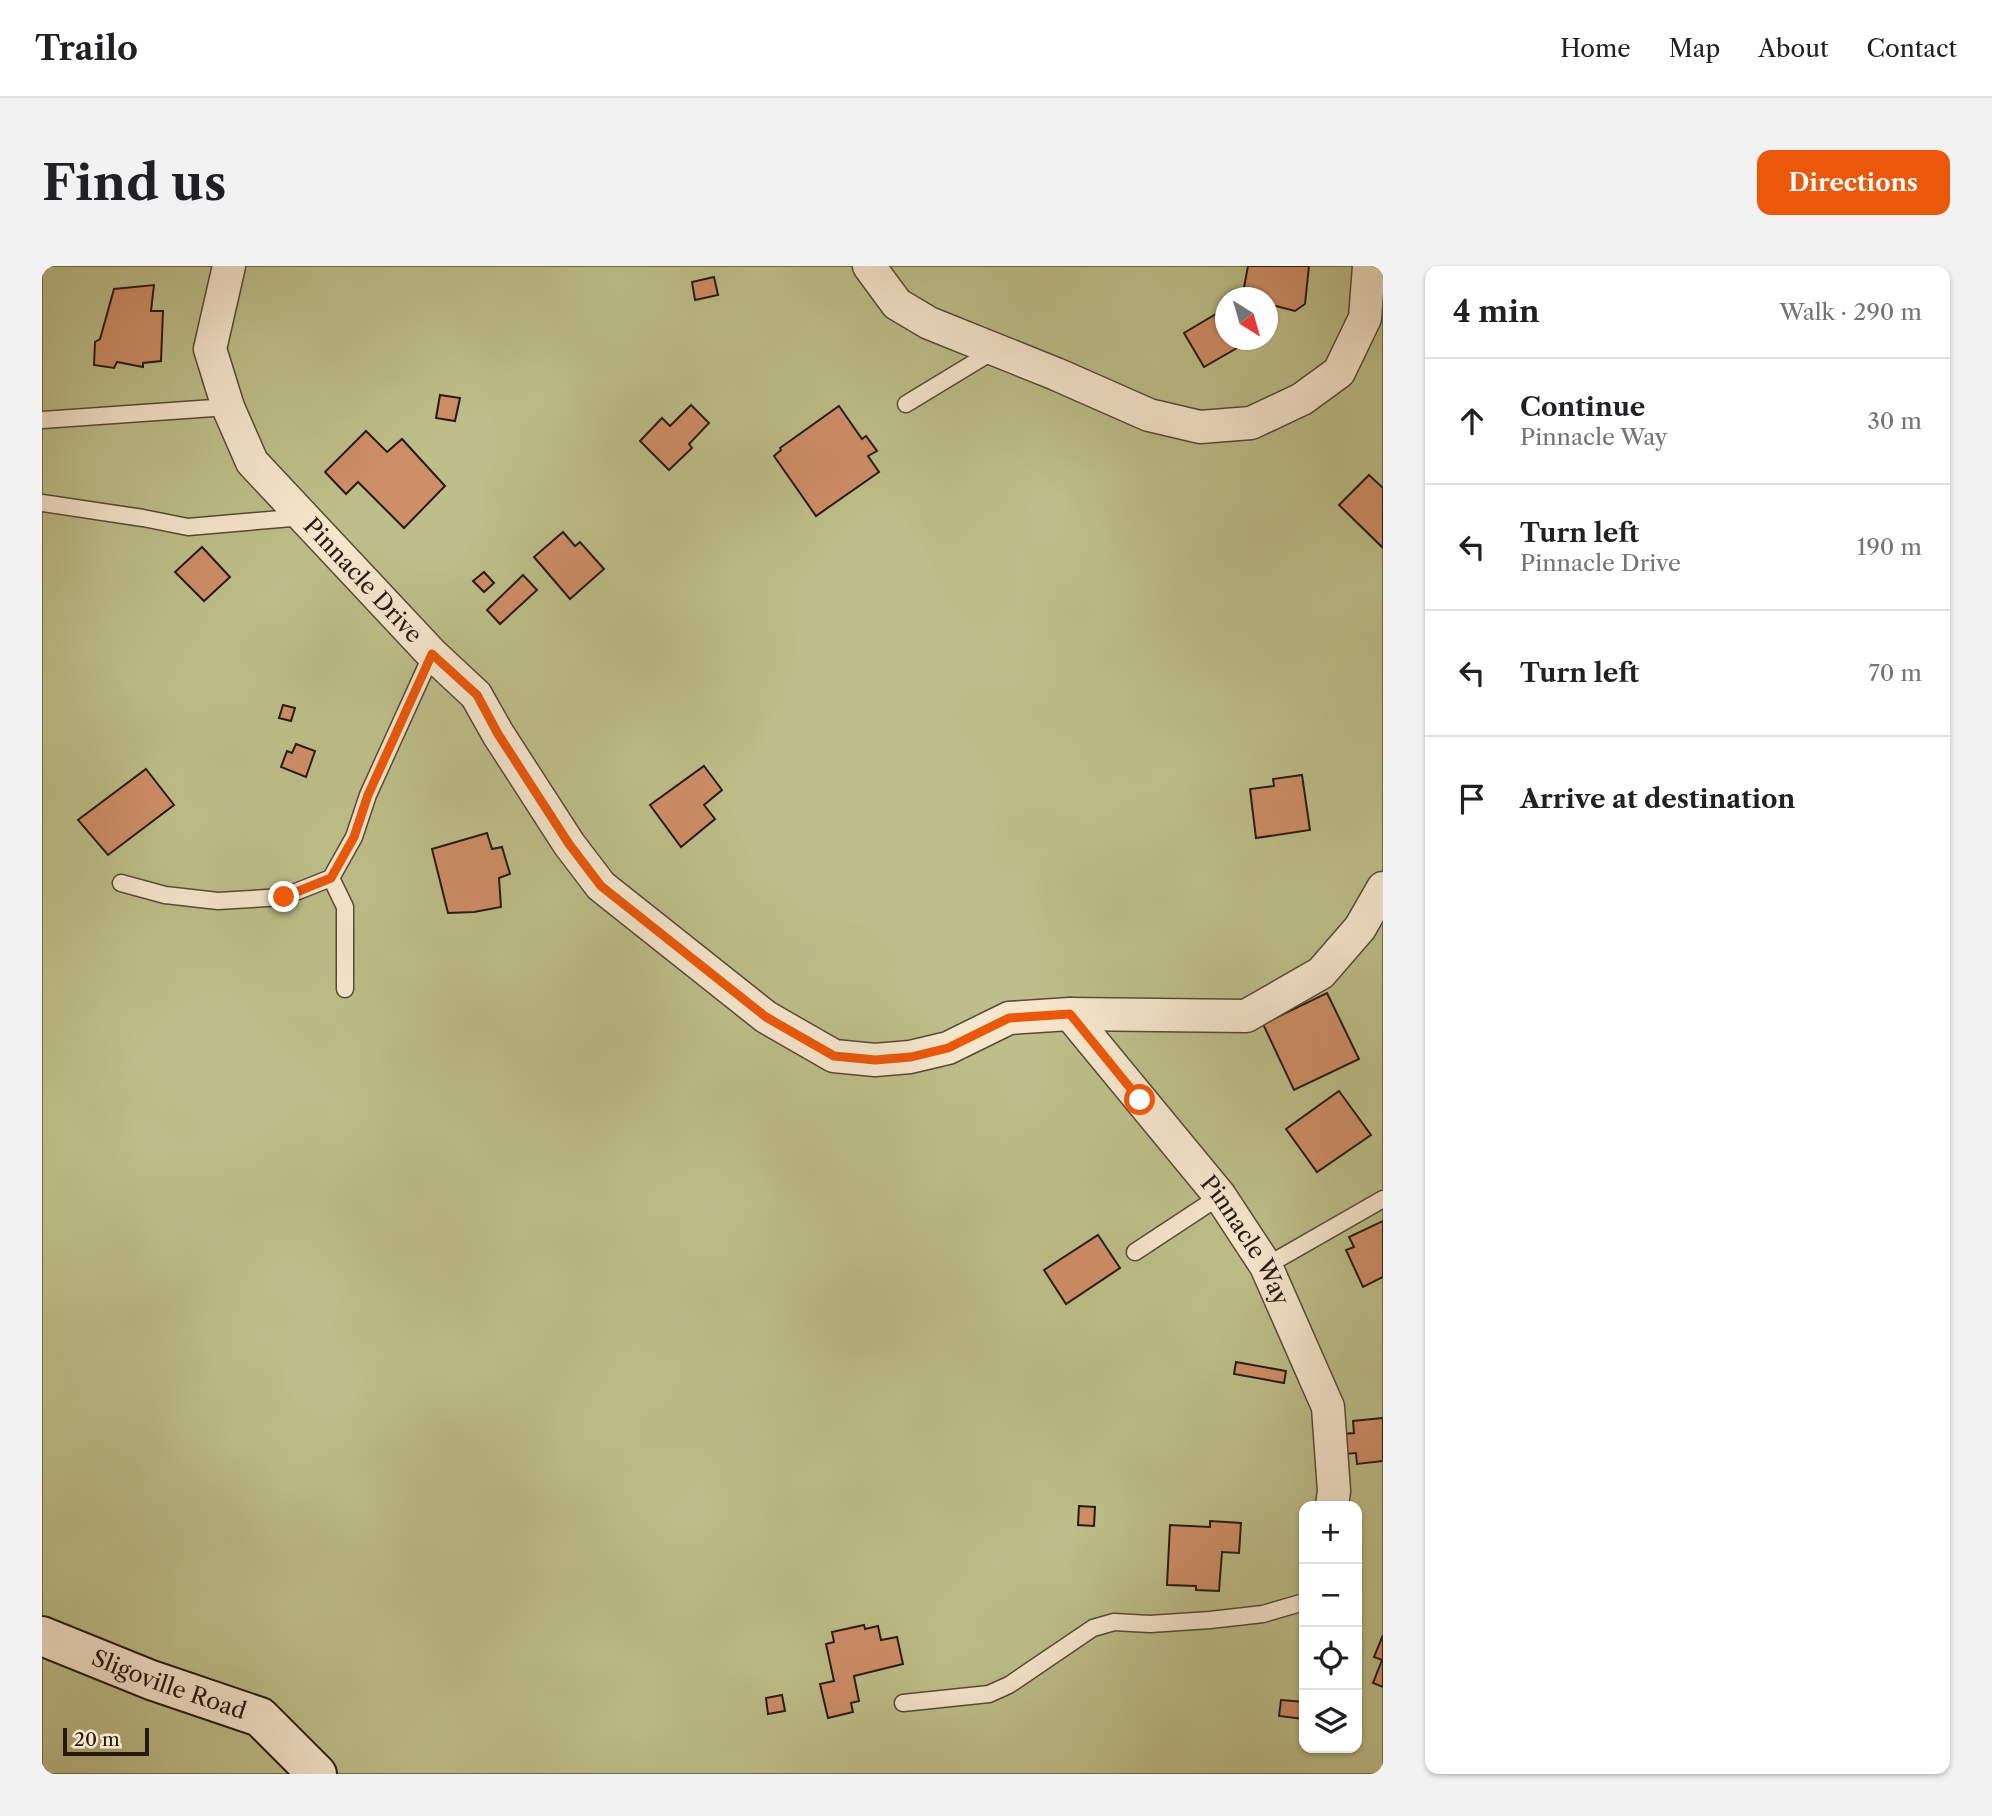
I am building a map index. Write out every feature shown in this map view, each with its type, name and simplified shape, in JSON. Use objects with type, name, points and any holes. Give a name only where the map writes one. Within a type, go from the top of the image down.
[{"type":"street","name":"Pinnacle Drive","points":[[229,266],[210,349],[228,407],[252,462],[432,654],[477,695],[498,734],[562,833],[601,886],[766,1017],[834,1056],[875,1060],[911,1057],[948,1048],[1009,1018],[1070,1014],[1246,1016],[1321,973],[1360,928],[1383,888]]},
{"type":"street","points":[[869,266],[897,304],[929,323],[1149,415],[1200,427],[1251,424],[1302,399],[1339,372],[1366,318],[1369,266]]},
{"type":"street","name":"Pinnacle Way","points":[[1070,1014],[1220,1196],[1266,1266],[1328,1407],[1333,1501]]},
{"type":"street","name":"Sligoville Road","points":[[42,1636],[151,1680],[260,1717],[317,1774]]},
{"type":"lane","points":[[906,404],[995,349]]},
{"type":"lane","points":[[42,420],[228,407]]},
{"type":"lane","points":[[42,503],[188,527],[304,517]]},
{"type":"lane","points":[[121,883],[164,895],[218,901],[284,897],[331,878],[354,837],[368,795],[432,654]]},
{"type":"lane","points":[[331,878],[345,908],[345,989]]},
{"type":"lane","points":[[1135,1252],[1220,1196]]},
{"type":"lane","points":[[1266,1266],[1383,1199]]},
{"type":"lane","points":[[903,1703],[989,1694],[1009,1685],[1093,1628],[1114,1622],[1150,1624],[1210,1620],[1263,1614],[1299,1603]]},
{"type":"green space","points":[[42,266],[1383,266],[1383,1774],[42,1774]]},
{"type":"building","points":[[1248,266],[1309,266],[1305,304],[1295,311],[1278,307],[1278,287],[1244,287]]},
{"type":"building","points":[[714,277],[718,295],[695,300],[692,282]]},
{"type":"building","points":[[154,285],[151,311],[163,311],[161,361],[143,363],[143,367],[117,362],[114,368],[94,365],[95,342],[100,339],[114,289]]},
{"type":"building","points":[[1215,315],[1215,350],[1234,350],[1204,367],[1184,333]]},
{"type":"building","points":[[440,395],[460,398],[455,421],[436,418]]},
{"type":"building","points":[[691,405],[709,423],[689,444],[692,448],[669,470],[640,441],[662,418],[670,426]]},
{"type":"building","points":[[839,406],[862,439],[866,436],[877,451],[868,456],[879,472],[816,516],[774,456],[780,448]]},
{"type":"building","points":[[366,431],[387,452],[402,439],[445,486],[404,528],[358,482],[346,494],[325,472]]},
{"type":"building","points":[[1369,475],[1383,488],[1383,548],[1339,505]]},
{"type":"building","points":[[563,532],[575,546],[580,542],[604,569],[570,599],[534,557]]},
{"type":"building","points":[[202,547],[230,577],[204,601],[175,572]]},
{"type":"building","points":[[484,572],[494,583],[484,592],[473,581]]},
{"type":"building","points":[[523,575],[537,590],[500,624],[487,610]]},
{"type":"building","points":[[283,705],[295,708],[291,721],[279,718]]},
{"type":"building","points":[[296,744],[315,751],[306,777],[281,767],[287,751],[292,753]]},
{"type":"building","points":[[704,766],[722,790],[704,805],[715,819],[681,847],[650,805]]},
{"type":"building","points":[[146,769],[174,805],[108,855],[78,820]]},
{"type":"building","points":[[1302,775],[1310,830],[1256,838],[1250,789],[1274,786],[1273,779]]},
{"type":"building","points":[[487,833],[492,849],[502,847],[510,874],[499,878],[501,907],[448,913],[432,849]]},
{"type":"building","points":[[1327,993],[1359,1059],[1294,1090],[1263,1024]]},
{"type":"building","points":[[1339,1091],[1371,1135],[1317,1172],[1286,1129]]},
{"type":"building","points":[[1383,1221],[1383,1277],[1363,1287],[1346,1250],[1354,1247],[1349,1237]]},
{"type":"building","points":[[1098,1235],[1120,1268],[1066,1304],[1044,1270]]},
{"type":"building","points":[[1236,1362],[1286,1371],[1284,1383],[1234,1374]]},
{"type":"building","points":[[1383,1418],[1383,1461],[1357,1464],[1356,1453],[1345,1454],[1343,1434],[1354,1433],[1353,1421]]},
{"type":"building","points":[[1079,1506],[1095,1507],[1094,1526],[1078,1525]]},
{"type":"building","points":[[1210,1521],[1241,1523],[1239,1553],[1222,1552],[1219,1591],[1196,1590],[1196,1586],[1167,1585],[1170,1525],[1210,1527]]},
{"type":"building","points":[[864,1625],[865,1629],[878,1626],[881,1640],[897,1637],[903,1664],[854,1676],[859,1701],[851,1703],[853,1712],[828,1718],[820,1684],[834,1681],[826,1644],[834,1642],[832,1632]]},
{"type":"building","points":[[1383,1635],[1383,1687],[1373,1683],[1382,1660],[1374,1657]]},
{"type":"building","points":[[782,1695],[785,1711],[768,1714],[766,1698]]},
{"type":"building","points":[[1281,1700],[1299,1702],[1299,1718],[1279,1716]]},
{"type":"route","points":[[284,897],[331,878],[354,837],[368,795],[432,654],[477,695],[498,734],[569,844],[601,886],[766,1017],[834,1056],[875,1060],[911,1057],[948,1048],[1009,1018],[1070,1014],[1140,1100]]}]
